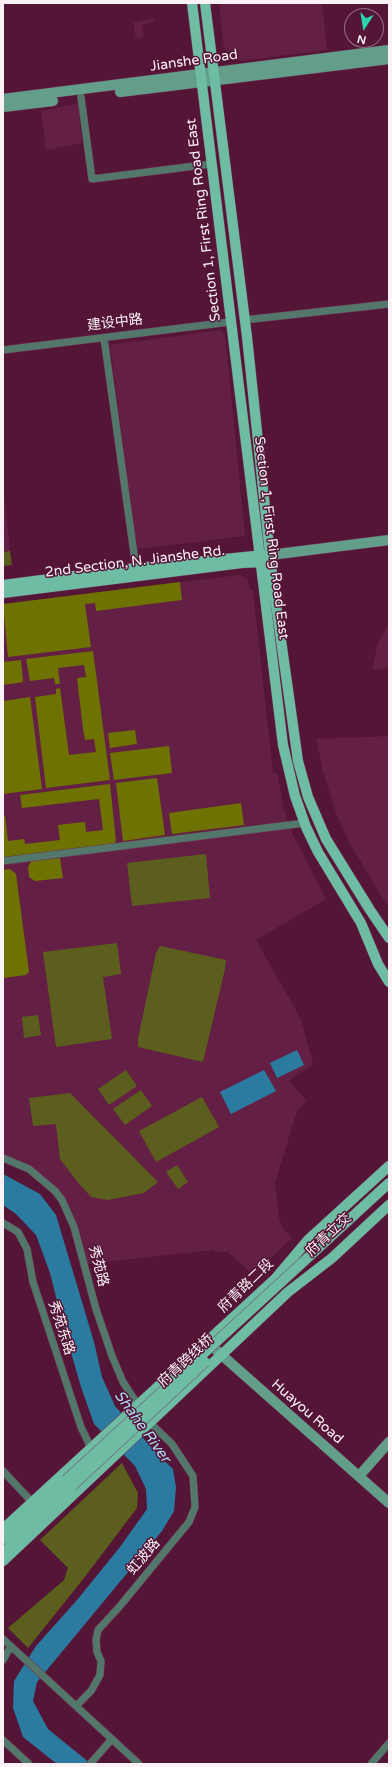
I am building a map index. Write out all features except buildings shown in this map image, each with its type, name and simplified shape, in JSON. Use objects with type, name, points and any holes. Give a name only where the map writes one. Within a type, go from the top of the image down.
[{"type":"main road","name":"Section 1, First Ring Road East","points":[[192,3],[264,600],[283,744],[304,823],[318,852],[361,923],[378,964],[389,982]]},
{"type":"main road","name":"Section 1, First Ring Road East","points":[[205,3],[244,320],[275,599],[298,761],[308,796],[326,838],[389,938]]},
{"type":"main road","name":"2nd Section, N. Jianshe Rd.","points":[[3,593],[259,558]]},
{"type":"main road","name":"2nd Section, N. Jianshe Rd.","points":[[3,585],[136,568],[259,558],[271,559]]},
{"type":"main road","points":[[264,600],[275,599]]},
{"type":"main road","points":[[370,910],[389,945]]},
{"type":"main road","points":[[361,923],[389,969]]},
{"type":"main road","name":"府青路二段","points":[[3,1529],[275,1279],[308,1240],[389,1166]]},
{"type":"main road","name":"府青立交","points":[[275,1279],[389,1175]]},
{"type":"main road","name":"府青跨线桥","points":[[3,1553],[17,1532],[389,1183]]},
{"type":"main road","name":"府青跨线桥","points":[[3,1539],[17,1532],[389,1190]]},
{"type":"main road","name":"府青立交","points":[[288,1292],[389,1198]]},
{"type":"main road","points":[[3,1561],[288,1292],[332,1258],[389,1205]]},
{"type":"street","name":"Jianshe Road","points":[[3,107],[81,97],[389,50]]},
{"type":"street","name":"Jianshe Road","points":[[215,77],[389,59]]},
{"type":"street","name":"Jianshe Road","points":[[3,99],[201,79]]},
{"type":"street","points":[[81,97],[92,179],[211,164]]},
{"type":"street","points":[[244,320],[389,304]]},
{"type":"street","name":"建设中路","points":[[3,350],[230,322]]},
{"type":"street","points":[[104,338],[136,568]]},
{"type":"street","points":[[271,559],[389,540]]},
{"type":"street","points":[[271,559],[389,547]]},
{"type":"street","points":[[3,861],[304,823]]},
{"type":"street","name":"秀苑路","points":[[3,1158],[29,1170],[55,1190],[62,1200],[74,1227],[96,1309],[112,1356],[123,1382],[138,1405]]},
{"type":"street","name":"秀苑东路","points":[[3,1224],[18,1232],[27,1249],[33,1282],[81,1427],[91,1448]]},
{"type":"street","name":"Huayou Road","points":[[207,1342],[221,1356],[389,1503]]},
{"type":"street","name":"虹波路","points":[[76,1706],[91,1691],[100,1675],[101,1661],[97,1652],[96,1640],[98,1630],[167,1550],[189,1522],[195,1507],[193,1476],[172,1444],[146,1426]]},
{"type":"street","points":[[359,1476],[389,1442]]},
{"type":"street","points":[[3,1471],[32,1502]]},
{"type":"street","points":[[3,1639],[139,1764]]},
{"type":"street","points":[[3,1660],[11,1646]]},
{"type":"street","points":[[90,1764],[112,1739]]},
{"type":"street","points":[[3,1740],[29,1764]]},
{"type":"street","points":[[371,1764],[389,1743]]},
{"type":"shaded area","points":[[219,3],[322,3],[327,50],[240,61],[224,48]]},
{"type":"shaded area","points":[[155,18],[154,22],[141,25],[144,37],[136,38],[133,23]]},
{"type":"shaded area","points":[[78,104],[82,143],[46,150],[41,111]]},
{"type":"shaded area","points":[[220,330],[225,334],[245,536],[137,549],[110,345]]},
{"type":"shaded area","points":[[3,486],[10,551],[3,552]]},
{"type":"shaded area","points":[[10,551],[12,565],[3,566],[3,552]]},
{"type":"shaded area","points":[[239,575],[247,578],[250,590],[253,590],[273,773],[277,773],[288,825],[326,899],[256,940],[301,1019],[313,1064],[289,1081],[307,1101],[297,1111],[275,1183],[279,1218],[282,1227],[292,1238],[253,1275],[228,1252],[214,1252],[214,1250],[87,1264],[76,1222],[65,1200],[53,1184],[36,1172],[3,1156],[3,604]]},
{"type":"shaded area","points":[[180,582],[182,600],[96,611],[95,603],[85,604],[91,647],[8,657],[3,604]]},
{"type":"shaded area","points":[[389,624],[389,668],[372,670],[378,643]]},
{"type":"shaded area","points":[[93,651],[110,780],[46,788],[35,697],[56,694],[56,689],[60,688],[69,755],[96,752],[94,739],[85,740],[83,729],[77,678],[86,677],[84,665],[58,668],[60,684],[55,684],[54,678],[30,681],[26,659]]},
{"type":"shaded area","points":[[21,660],[23,682],[3,685],[3,662]]},
{"type":"shaded area","points":[[30,697],[42,789],[3,794],[3,701]]},
{"type":"shaded area","points":[[135,730],[137,744],[110,748],[108,733]]},
{"type":"shaded area","points":[[389,736],[389,909],[349,842],[336,813],[323,771],[316,739]]},
{"type":"shaded area","points":[[169,746],[172,773],[114,780],[110,753]]},
{"type":"shaded area","points":[[157,778],[165,835],[123,841],[116,783]]},
{"type":"shaded area","points":[[110,784],[116,841],[113,845],[3,858],[3,816],[5,816],[8,841],[24,839],[25,844],[60,840],[58,825],[85,822],[86,832],[103,830],[99,799],[22,808],[20,795]]},
{"type":"shaded area","points":[[241,803],[244,825],[172,834],[169,813]]},
{"type":"shaded area","points":[[206,854],[210,898],[132,906],[127,863]]},
{"type":"shaded area","points":[[60,858],[63,878],[35,881],[29,877],[28,867],[31,861]]},
{"type":"shaded area","points":[[10,869],[16,874],[29,972],[26,975],[3,978],[3,870]]},
{"type":"shaded area","points":[[117,943],[121,974],[103,977],[112,1039],[56,1047],[43,952]]},
{"type":"shaded area","points":[[160,946],[226,960],[203,1062],[138,1047],[138,1039],[156,953]]},
{"type":"shaded area","points":[[38,1015],[41,1035],[24,1038],[22,1017]]},
{"type":"shaded area","points":[[126,1070],[137,1086],[109,1105],[98,1089]]},
{"type":"shaded area","points":[[141,1090],[152,1106],[125,1125],[113,1109]]},
{"type":"shaded area","points":[[70,1093],[158,1182],[144,1193],[108,1200],[91,1197],[60,1159],[56,1124],[33,1126],[29,1098]]},
{"type":"shaded area","points":[[202,1097],[219,1127],[156,1162],[139,1131]]},
{"type":"shaded area","points":[[177,1165],[188,1182],[178,1189],[166,1172]]},
{"type":"shaded area","points":[[122,1463],[138,1493],[137,1508],[28,1648],[8,1628],[64,1580],[68,1568],[40,1540]]},
{"type":"water","points":[[297,1050],[304,1065],[277,1078],[270,1063]]},
{"type":"water","points":[[264,1070],[276,1091],[231,1114],[220,1092]]},
{"type":"water","points":[[3,1174],[40,1194],[56,1215],[94,1342],[102,1377],[115,1406],[158,1455],[173,1469],[176,1487],[174,1511],[162,1531],[37,1682],[33,1701],[48,1729],[91,1764],[57,1764],[23,1737],[13,1708],[14,1681],[36,1646],[77,1600],[120,1547],[147,1509],[146,1489],[135,1466],[94,1424],[81,1387],[50,1273],[36,1235],[16,1214],[3,1205]]},
{"type":"water label","name":"Shahe River","points":[[142,1427]]}]
